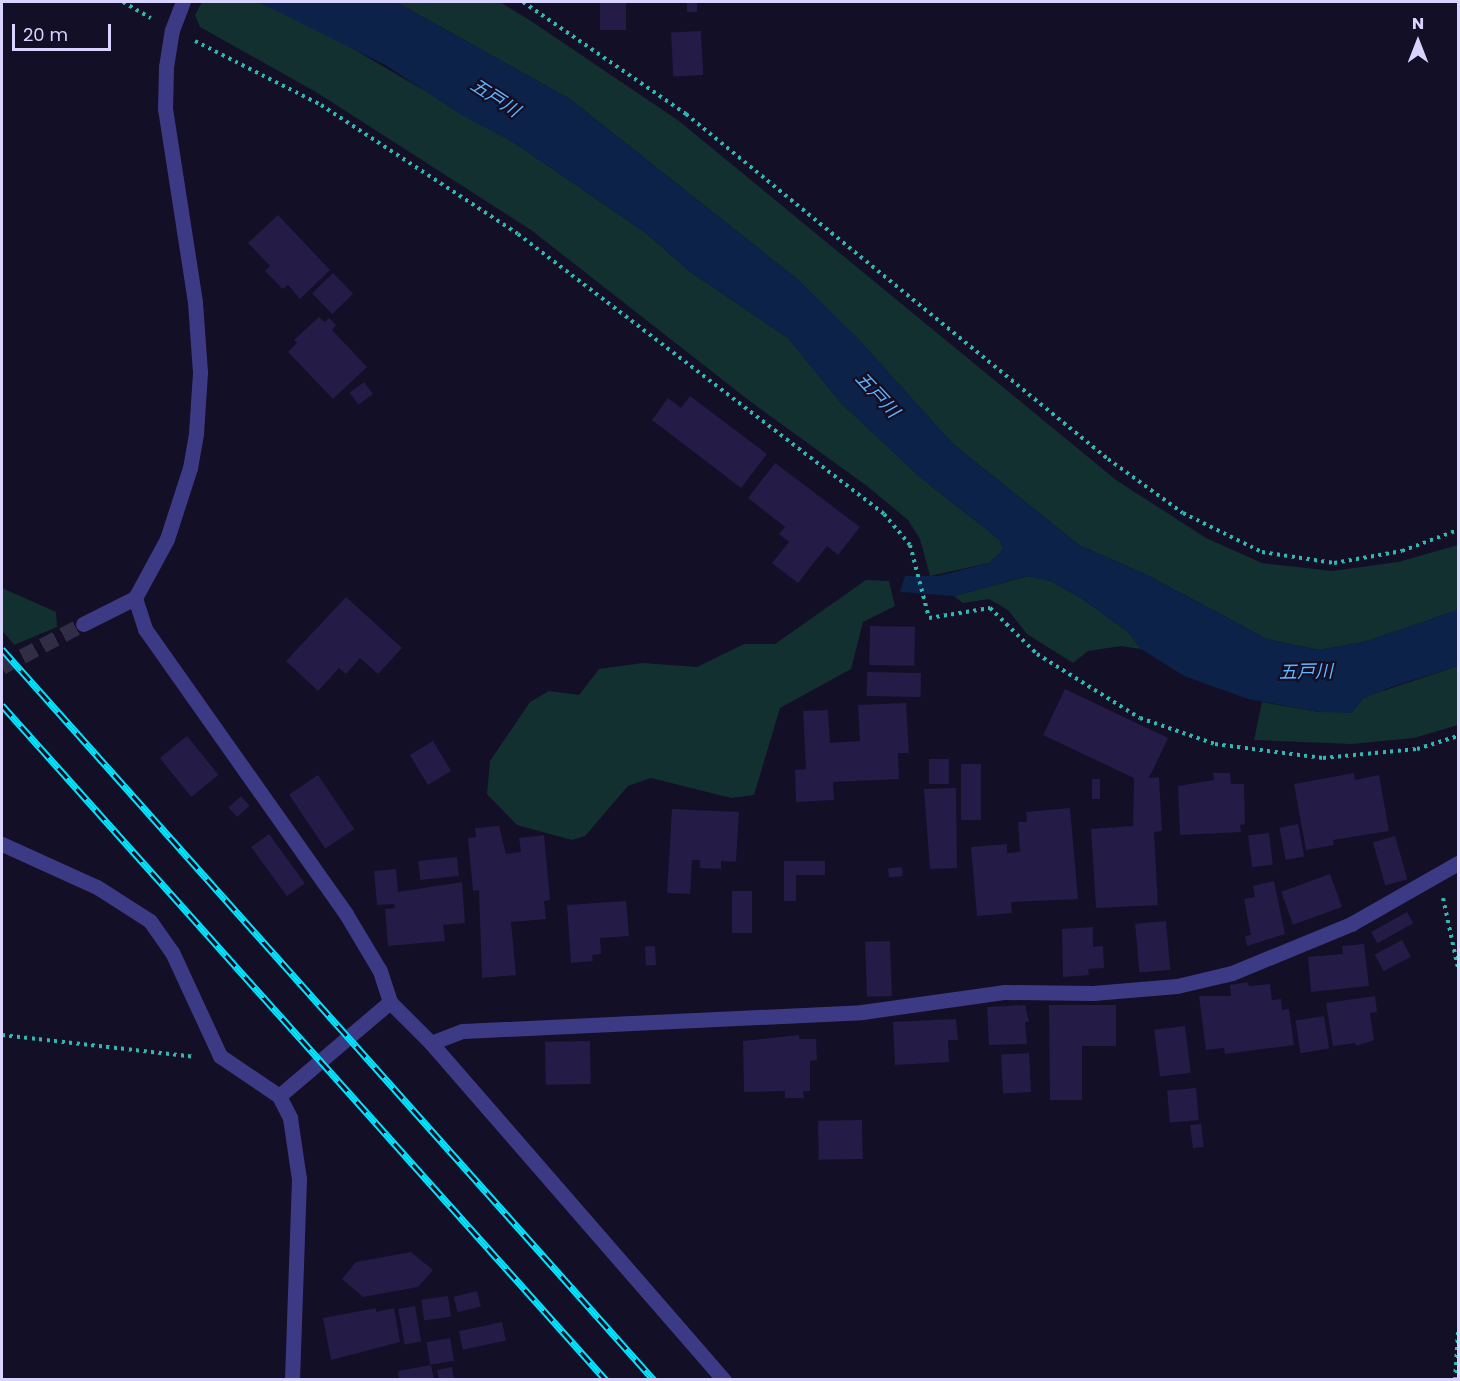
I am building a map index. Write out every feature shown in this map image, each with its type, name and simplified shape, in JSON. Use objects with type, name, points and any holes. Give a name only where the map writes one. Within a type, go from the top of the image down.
[{"type":"street","points":[[83,624],[135,598],[167,539],[190,468],[200,382],[195,302],[165,109],[166,67],[172,30],[183,3]]},
{"type":"street","points":[[135,598],[145,629],[346,914],[380,971],[390,1002],[431,1043],[724,1380]]},
{"type":"street","points":[[2,844],[97,887],[150,921],[172,952],[220,1056],[279,1096],[290,1118],[299,1179],[292,1380]]},
{"type":"street","points":[[431,1043],[463,1031],[862,1012],[1004,992],[1093,993],[1177,986],[1232,973],[1341,928],[1458,864]]},
{"type":"street","points":[[279,1096],[390,1002]]},
{"type":"path","points":[[123,2],[172,30],[321,105],[518,234],[884,514],[910,545],[929,618],[990,608],[1037,654],[1140,718],[1215,744],[1323,758],[1417,748],[1458,736]]},
{"type":"path","points":[[523,2],[686,114],[1108,459],[1183,513],[1262,552],[1334,563],[1401,551],[1458,530]]},
{"type":"path","points":[[1438,874],[1458,968]]},
{"type":"path","points":[[2,1035],[176,1057],[220,1056]]},
{"type":"path","points":[[1455,1380],[1458,1332]]},
{"type":"green space","points":[[202,2],[259,2],[331,36],[516,144],[646,233],[689,271],[788,338],[841,403],[921,478],[1000,540],[1003,550],[989,563],[930,576],[920,539],[908,520],[867,486],[751,402],[531,230],[316,92],[200,27],[195,15]]},
{"type":"green space","points":[[396,2],[500,2],[531,21],[679,121],[1116,480],[1206,538],[1262,563],[1332,571],[1398,562],[1458,545],[1458,610],[1364,642],[1319,650],[1267,639],[1147,575],[1079,545],[953,444],[859,340],[797,279],[570,99]]},
{"type":"green space","points":[[1028,576],[1051,581],[1081,598],[1128,632],[1141,649],[1121,646],[1088,651],[1073,663],[1027,634],[1008,610],[989,599],[963,603],[954,596]]},
{"type":"green space","points":[[866,580],[889,581],[895,606],[863,622],[851,669],[780,708],[754,795],[731,798],[651,778],[628,786],[585,836],[572,840],[517,825],[487,794],[490,761],[530,702],[549,691],[579,695],[599,669],[643,663],[697,667],[744,644],[775,644]]},
{"type":"green space","points":[[2,588],[56,612],[57,627],[14,645],[2,630]]},
{"type":"green space","points":[[1458,666],[1458,725],[1414,738],[1351,744],[1254,740],[1262,702],[1319,712]]},
{"type":"water","name":"五戸川","points":[[259,2],[396,2],[570,99],[797,279],[859,340],[953,444],[1079,545],[1147,575],[1267,639],[1318,650],[1364,642],[1458,610],[1458,666],[1391,687],[1363,699],[1352,713],[1319,712],[1248,699],[1184,676],[1141,649],[1128,632],[1081,598],[1051,581],[1027,576],[954,596],[900,592],[905,576],[938,576],[989,563],[1003,550],[1000,540],[921,478],[841,403],[788,338],[689,271],[646,233],[516,144],[463,116],[387,66]]},
{"type":"building","points":[[600,2],[626,2],[626,30],[600,30]]},
{"type":"building","points":[[687,2],[697,2],[697,12],[687,12]]},
{"type":"building","points":[[701,31],[703,75],[673,77],[671,33]]},
{"type":"building","points":[[278,215],[330,270],[300,299],[288,285],[283,289],[265,271],[270,266],[248,243]]},
{"type":"building","points":[[333,273],[353,294],[332,314],[312,293]]},
{"type":"building","points":[[319,317],[325,322],[329,318],[336,325],[332,330],[367,367],[333,399],[288,352],[297,343],[294,340]]},
{"type":"building","points":[[364,382],[373,394],[359,405],[350,393]]},
{"type":"building","points":[[690,396],[767,454],[741,488],[652,420],[668,398],[681,408]]},
{"type":"building","points":[[775,463],[860,527],[838,555],[827,546],[798,583],[772,563],[789,542],[779,534],[785,527],[748,498]]},
{"type":"building","points":[[346,597],[402,648],[378,674],[360,658],[346,674],[339,668],[318,691],[286,661]]},
{"type":"building","points":[[870,626],[915,627],[914,666],[869,665]]},
{"type":"building","points":[[867,672],[921,673],[921,697],[867,696]]},
{"type":"building","points":[[1065,689],[1168,738],[1149,778],[1159,777],[1162,831],[1154,832],[1158,905],[1096,908],[1091,829],[1133,826],[1134,778],[1043,735]]},
{"type":"building","points":[[906,703],[909,753],[898,753],[899,779],[833,782],[834,800],[796,802],[795,770],[806,769],[803,711],[828,710],[830,743],[860,741],[858,705]]},
{"type":"building","points":[[187,736],[218,775],[191,797],[160,758]]},
{"type":"building","points":[[433,741],[451,771],[428,785],[410,755]]},
{"type":"building","points":[[929,759],[949,759],[949,784],[929,784]]},
{"type":"building","points":[[961,764],[981,764],[981,820],[961,820]]},
{"type":"building","points":[[1213,773],[1230,773],[1231,784],[1244,784],[1245,824],[1240,825],[1241,832],[1180,835],[1178,786],[1214,780]]},
{"type":"building","points":[[1354,773],[1355,780],[1379,775],[1389,831],[1333,840],[1334,845],[1306,850],[1294,784]]},
{"type":"building","points":[[318,775],[354,829],[325,848],[289,795]]},
{"type":"building","points":[[1092,779],[1100,779],[1100,799],[1092,799]]},
{"type":"building","points":[[956,788],[957,868],[930,869],[924,789]]},
{"type":"building","points":[[241,796],[250,806],[237,817],[228,807]]},
{"type":"building","points":[[1070,808],[1078,899],[1011,902],[1012,913],[977,916],[971,847],[1007,844],[1007,853],[1020,852],[1018,822],[1027,822],[1026,812]]},
{"type":"building","points":[[672,809],[739,812],[736,862],[721,861],[721,869],[700,868],[700,860],[692,860],[690,894],[667,893]]},
{"type":"building","points":[[1298,824],[1304,856],[1286,860],[1279,828]]},
{"type":"building","points":[[499,826],[506,854],[521,852],[519,838],[544,835],[550,900],[544,901],[546,919],[511,922],[516,975],[482,978],[479,890],[473,891],[468,838],[476,837],[475,828]]},
{"type":"building","points":[[1269,833],[1273,865],[1252,867],[1248,836]]},
{"type":"building","points":[[269,834],[305,883],[287,896],[251,847]]},
{"type":"building","points":[[1395,836],[1407,879],[1385,886],[1373,842]]},
{"type":"building","points":[[457,857],[459,876],[420,880],[418,861]]},
{"type":"building","points":[[784,861],[825,861],[825,875],[796,875],[796,901],[784,901]]},
{"type":"building","points":[[902,867],[903,876],[889,877],[888,868]]},
{"type":"building","points":[[396,869],[398,892],[462,882],[465,923],[443,925],[445,941],[388,946],[385,909],[395,908],[394,904],[377,905],[374,871]]},
{"type":"building","points":[[1330,874],[1342,907],[1293,925],[1281,892]]},
{"type":"building","points":[[1274,881],[1285,934],[1247,946],[1245,936],[1251,935],[1244,899],[1255,897],[1253,886]]},
{"type":"building","points":[[732,891],[752,891],[752,933],[732,933]]},
{"type":"building","points":[[626,901],[629,936],[600,938],[601,954],[592,955],[593,961],[571,963],[567,905]]},
{"type":"building","points":[[1407,912],[1413,923],[1377,943],[1371,932]]},
{"type":"building","points":[[1166,921],[1170,970],[1139,973],[1135,924]]},
{"type":"building","points":[[1093,927],[1093,947],[1103,946],[1104,968],[1088,969],[1089,975],[1063,977],[1062,929]]},
{"type":"building","points":[[1402,940],[1411,957],[1384,971],[1375,955]]},
{"type":"building","points":[[890,941],[892,996],[867,997],[865,942]]},
{"type":"building","points":[[1364,944],[1369,986],[1311,992],[1308,957],[1343,954],[1342,946]]},
{"type":"building","points":[[655,946],[656,965],[646,965],[645,947]]},
{"type":"building","points":[[1248,982],[1249,986],[1270,984],[1272,1000],[1281,999],[1282,1010],[1289,1009],[1294,1045],[1225,1054],[1224,1048],[1206,1050],[1199,996],[1231,996],[1230,985]]},
{"type":"building","points":[[1375,996],[1377,1012],[1370,1013],[1374,1040],[1356,1046],[1355,1043],[1333,1046],[1326,1003]]},
{"type":"building","points":[[1025,1005],[1029,1022],[1025,1022],[1027,1044],[989,1045],[987,1007]]},
{"type":"building","points":[[1049,1005],[1116,1005],[1116,1046],[1082,1046],[1082,1100],[1050,1100]]},
{"type":"building","points":[[1324,1016],[1329,1049],[1301,1053],[1295,1021]]},
{"type":"building","points":[[956,1019],[958,1040],[948,1040],[949,1062],[895,1065],[893,1022]]},
{"type":"building","points":[[1185,1026],[1191,1073],[1160,1076],[1154,1030]]},
{"type":"building","points":[[799,1035],[799,1039],[816,1039],[817,1060],[810,1061],[810,1091],[803,1091],[804,1098],[785,1098],[785,1091],[744,1092],[743,1041]]},
{"type":"building","points":[[590,1041],[591,1084],[546,1085],[545,1042]]},
{"type":"building","points":[[1029,1053],[1031,1092],[1003,1093],[1001,1054]]},
{"type":"building","points":[[1196,1088],[1199,1120],[1170,1122],[1167,1091]]},
{"type":"building","points":[[862,1120],[863,1159],[819,1160],[818,1121]]},
{"type":"building","points":[[1201,1124],[1204,1147],[1193,1148],[1190,1125]]},
{"type":"building","points":[[411,1252],[433,1270],[418,1287],[363,1297],[342,1279],[356,1262]]},
{"type":"building","points":[[477,1291],[481,1307],[458,1312],[454,1297]]},
{"type":"building","points":[[448,1296],[451,1317],[424,1321],[421,1300]]},
{"type":"building","points":[[415,1306],[421,1341],[405,1344],[398,1309]]},
{"type":"building","points":[[376,1308],[376,1312],[394,1308],[400,1342],[331,1360],[323,1318]]},
{"type":"building","points":[[502,1322],[506,1341],[463,1350],[459,1331]]},
{"type":"building","points":[[450,1338],[454,1361],[430,1365],[426,1342]]},
{"type":"building","points":[[431,1365],[434,1380],[399,1380],[398,1371]]},
{"type":"building","points":[[452,1367],[454,1380],[439,1380],[437,1370]]},
{"type":"tunnel","points":[[2,667],[83,624]]},
{"type":"railway","points":[[2,649],[654,1380]]},
{"type":"railway","points":[[2,705],[606,1380]]}]
